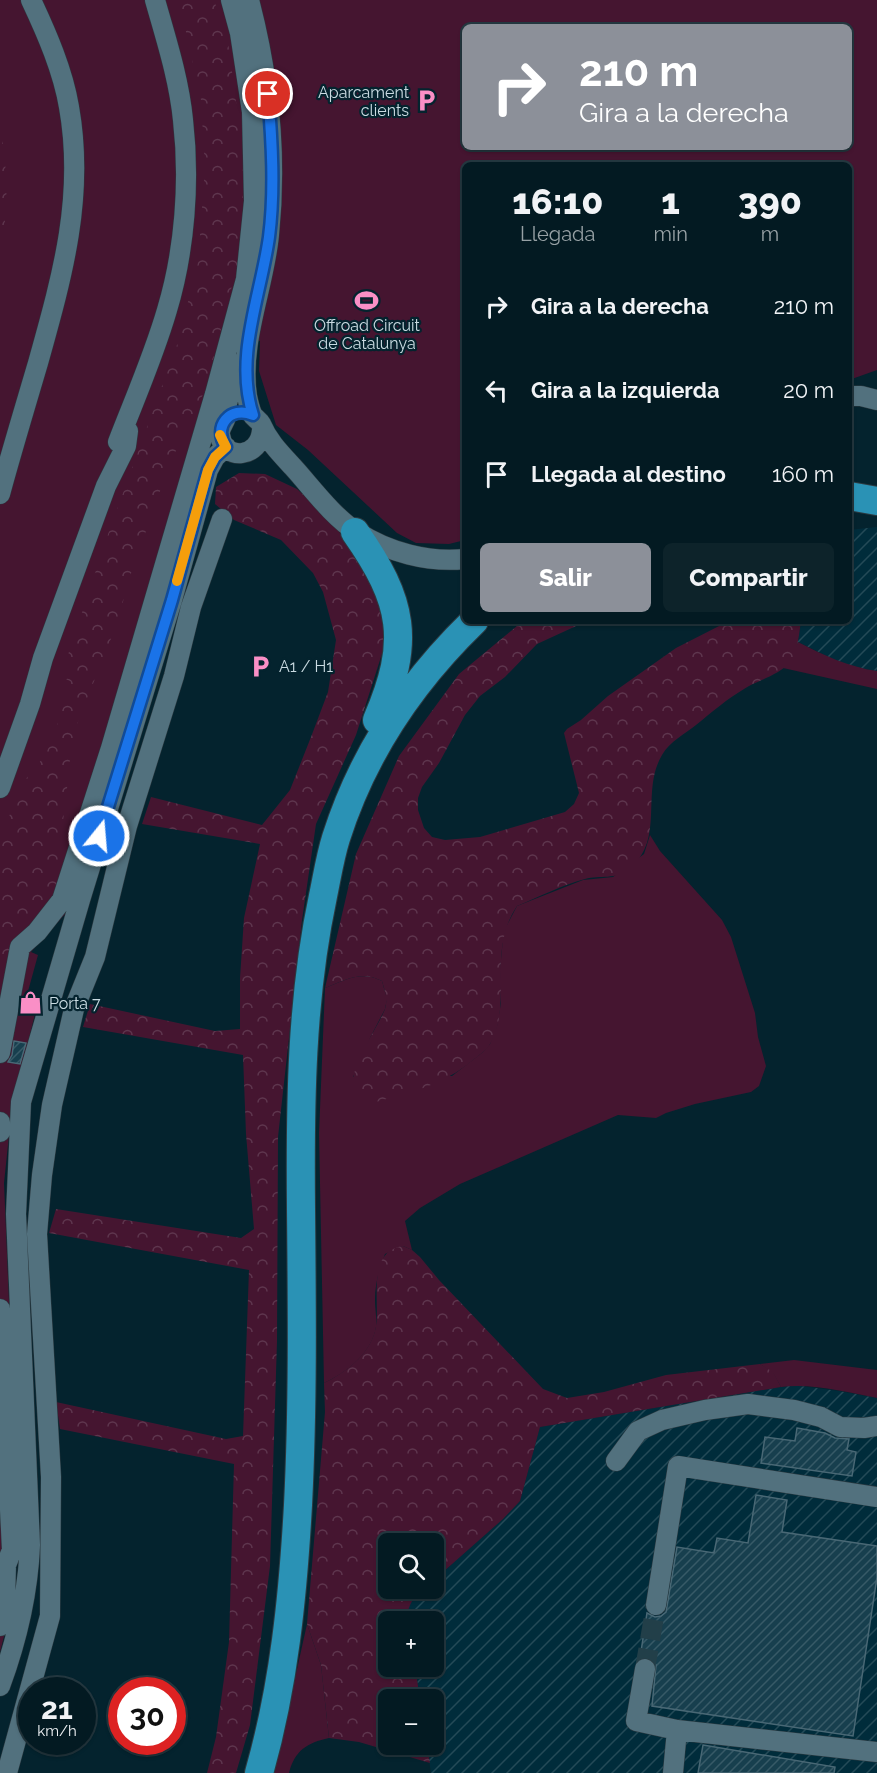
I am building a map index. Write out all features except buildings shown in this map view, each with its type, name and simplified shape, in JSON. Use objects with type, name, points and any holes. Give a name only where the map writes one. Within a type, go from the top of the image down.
[{"type":"highway","points":[[852,497],[877,503]]},
{"type":"highway","points":[[852,506],[877,503]]},
{"type":"highway","points":[[259,1773],[280,1683],[292,1595],[302,1424],[301,1113],[308,990],[315,934],[328,869],[361,764],[390,689],[399,641],[397,618],[390,595],[373,557],[356,532]]},
{"type":"highway","points":[[352,795],[379,739],[401,704],[448,647],[471,624]]},
{"type":"street","points":[[0,494],[51,315],[69,238],[74,198],[75,170],[69,105],[44,28],[32,0]]},
{"type":"street","points":[[118,442],[168,308],[176,277],[181,234],[180,185],[183,120],[172,59],[155,0]]},
{"type":"street","points":[[0,1053],[20,947],[37,932],[62,900],[111,748],[215,394],[246,279],[254,201],[252,112],[240,33],[231,0]]},
{"type":"street","points":[[249,0],[266,75],[271,163],[269,235],[248,344],[246,387],[247,398],[257,422],[259,444],[249,452],[237,453],[226,447],[220,436],[222,424],[226,418],[236,412],[247,412],[257,422],[274,447],[356,532],[398,552],[430,559],[462,559]]},
{"type":"street","points":[[226,418],[226,406],[248,344]]},
{"type":"street","points":[[852,396],[877,400]]},
{"type":"street","points":[[0,788],[30,704],[43,658],[106,486],[126,446],[129,413]]},
{"type":"street","points":[[0,1686],[19,1625],[29,1569],[30,1521],[15,1214],[21,1102],[172,600],[208,470],[215,457],[226,447]]},
{"type":"street","points":[[255,449],[266,451],[295,469]]},
{"type":"street","points":[[7,1773],[50,1616],[51,1477],[37,1234],[42,1175],[52,1105],[74,1009],[95,957],[127,826],[174,676],[190,607],[222,519]]},
{"type":"street","points":[[172,600],[190,607]]},
{"type":"street","points":[[0,771],[13,753]]},
{"type":"street","points":[[0,1122],[0,1132]]},
{"type":"street","points":[[0,1309],[12,1550],[3,1562],[5,1600],[0,1626]]},
{"type":"street","points":[[616,1461],[638,1431],[662,1420],[705,1410],[748,1404],[794,1410],[821,1417],[840,1427],[877,1426]]},
{"type":"street","points":[[656,1605],[678,1466],[877,1497]]},
{"type":"street","points":[[3,1562],[29,1569]]},
{"type":"street","points":[[645,1669],[636,1721],[677,1730],[876,1747]]},
{"type":"street","points":[[674,1773],[677,1730]]},
{"type":"shaded area","points":[[877,527],[877,671],[841,663],[798,642],[801,624],[852,624],[852,530]]},
{"type":"shaded area","points":[[793,1385],[877,1398],[877,1773],[431,1773],[428,1755],[444,1755],[444,1689],[418,1689],[417,1677],[444,1677],[444,1611],[406,1611],[412,1599],[444,1599],[444,1571],[520,1501],[540,1427]]},
{"type":"green space","points":[[0,0],[877,0],[877,370],[852,379],[852,162],[462,162],[462,541],[449,544],[416,543],[397,533],[308,450],[276,425],[259,371],[260,341],[239,336],[67,912],[31,952],[38,955],[27,995],[39,1007],[36,1010],[12,1107],[4,1183],[17,1557],[9,1617],[0,1652]]},
{"type":"green space","points":[[179,0],[214,0],[228,42],[242,146],[243,208],[237,266],[206,388],[170,463],[128,582],[118,621],[77,724],[68,770],[59,853],[58,890],[7,964],[0,978],[0,837],[25,780],[43,758],[52,741],[71,682],[61,676],[107,537],[178,342],[198,262],[205,168],[201,100]]},
{"type":"green space","points":[[0,124],[6,203],[0,250]]},
{"type":"green space","points":[[239,473],[265,474],[297,489],[330,519],[372,577],[387,638],[356,735],[316,824],[302,920],[278,1137],[277,1341],[270,1566],[250,1725],[236,1773],[207,1773],[216,1737],[229,1642],[234,1464],[60,1429],[56,1402],[226,1439],[243,1436],[249,1270],[49,1233],[56,1209],[241,1238],[254,1229],[246,1134],[243,1055],[83,1027],[90,1004],[215,1031],[240,1029],[240,978],[244,918],[260,844],[142,824],[151,797],[262,825],[290,790],[328,692],[336,640],[323,592],[313,573],[281,540],[234,520],[215,504],[216,487]]},
{"type":"green space","points":[[519,624],[580,624],[537,644],[505,677],[480,696],[465,715],[439,763],[422,787],[418,798],[418,810],[424,828],[432,837],[445,840],[480,837],[565,812],[574,804],[579,793],[564,733],[608,696],[676,648],[723,624],[801,624],[795,652],[786,666],[732,697],[665,750],[656,769],[653,784],[647,844],[640,857],[629,869],[619,875],[576,882],[517,906],[508,923],[503,942],[500,1014],[494,1037],[486,1049],[462,1069],[438,1082],[372,1103],[359,1099],[353,1090],[353,1077],[386,1006],[382,981],[360,976],[325,988],[356,854],[399,756],[459,674]]},
{"type":"green space","points":[[798,642],[836,660],[877,671],[877,689],[783,668],[790,661]]},
{"type":"green space","points":[[650,835],[660,851],[722,920],[731,937],[755,1013],[758,1037],[766,1066],[759,1086],[751,1092],[695,1104],[656,1118],[618,1115],[460,1184],[420,1208],[405,1221],[412,1250],[403,1246],[385,1254],[376,1288],[374,1336],[364,1354],[357,1361],[341,1374],[324,1383],[319,1133],[325,988],[360,976],[382,981],[387,999],[385,1009],[353,1077],[452,1076],[483,1052],[490,1044],[497,1026],[501,1003],[500,970],[503,938],[517,906],[583,880],[613,877],[644,854]]},
{"type":"green space","points":[[403,1246],[412,1250],[543,1389],[567,1398],[604,1392],[666,1375],[760,1364],[773,1372],[781,1387],[540,1427],[520,1501],[444,1571],[444,1533],[378,1533],[378,1599],[414,1599],[408,1611],[378,1611],[378,1677],[417,1677],[418,1689],[378,1689],[378,1748],[359,1742],[329,1738],[321,1665],[307,1624],[325,1412],[324,1383],[355,1362],[372,1340],[377,1320],[379,1269],[383,1258],[391,1250]]},
{"type":"green space","points":[[794,1360],[877,1370],[877,1398],[817,1387],[781,1387],[773,1373],[760,1364]]},
{"type":"green space","points":[[307,1624],[321,1665],[329,1738],[314,1742],[298,1753],[289,1773],[274,1773]]},
{"type":"green space","points":[[403,1755],[429,1755],[430,1763]]},
{"type":"tunnel","points":[[645,1669],[656,1605]]},
{"type":"slow traffic","points":[[177,581],[208,470],[215,457],[226,447],[220,435]]},
{"type":"place","name":"Aparcament clients","points":[[427,101]]},
{"type":"place","name":"Offroad Circuit de Catalunya","points":[[367,300]]},
{"type":"place","name":"A1 / H1","points":[[261,666]]},
{"type":"place","name":"Porta 7","points":[[31,1003]]},
{"type":"route","points":[[99,836],[172,600],[208,470],[215,457],[226,447],[220,436],[222,424],[226,418],[236,412],[247,412],[253,415],[247,398],[246,358],[269,235],[271,163],[268,94]]}]
